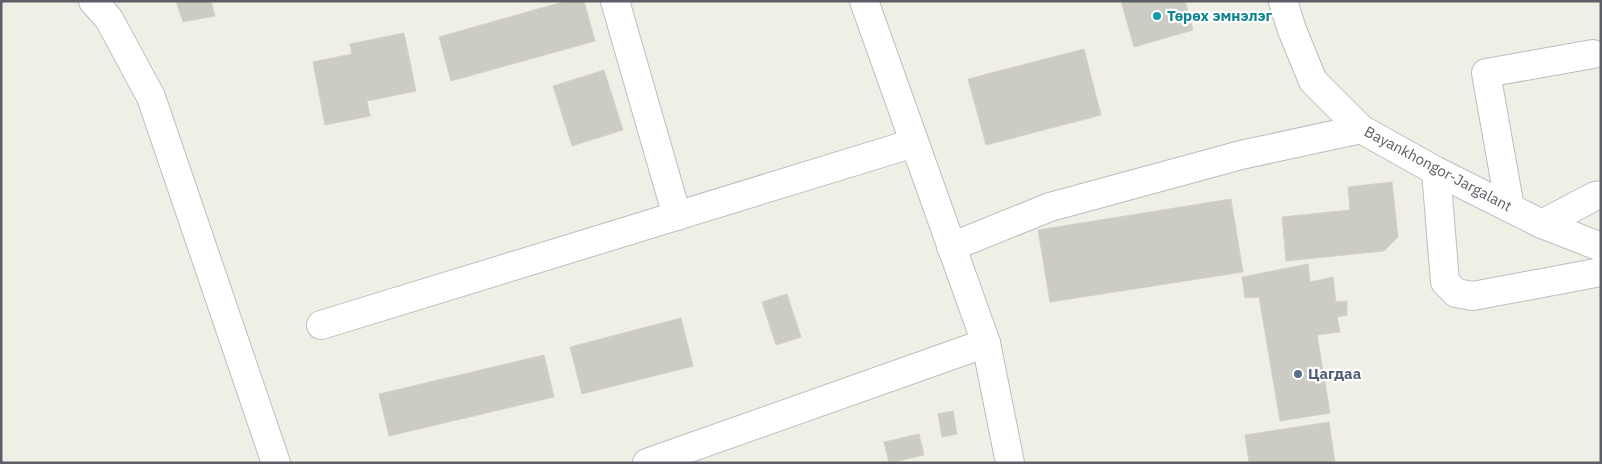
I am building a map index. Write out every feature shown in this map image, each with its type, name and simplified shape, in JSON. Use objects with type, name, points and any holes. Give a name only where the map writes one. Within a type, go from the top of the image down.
[{"type":"street","points":[[93,1],[109,19],[151,97],[276,463]]},
{"type":"street","points":[[616,1],[677,216]]},
{"type":"street","points":[[864,1],[986,343],[1010,463]]},
{"type":"street","name":"Bayankhongor-Jargalant","points":[[1283,1],[1292,30],[1313,81],[1361,128],[1436,171],[1542,224],[1601,247]]},
{"type":"street","points":[[1510,208],[1486,73],[1594,54]]},
{"type":"street","points":[[951,247],[1050,207],[1241,155],[1361,128]]},
{"type":"street","points":[[321,325],[914,143]]},
{"type":"street","points":[[1436,171],[1445,282],[1456,293],[1473,296],[1601,272]]},
{"type":"street","points":[[1542,224],[1594,196],[1601,195]]},
{"type":"street","points":[[646,463],[986,343]]},
{"type":"building","points":[[176,1],[211,1],[215,16],[183,22]]},
{"type":"building","points":[[566,1],[584,1],[595,41],[451,81],[439,37]]},
{"type":"building","name":"Төрөх эмнэлэг","points":[[1121,1],[1185,1],[1193,30],[1134,47]]},
{"type":"building","points":[[404,33],[416,91],[367,101],[370,116],[325,125],[313,62],[352,54],[350,44]]},
{"type":"building","points":[[1084,49],[1101,115],[986,145],[968,79]]},
{"type":"building","points":[[604,70],[623,130],[572,146],[553,86]]},
{"type":"building","points":[[1392,182],[1398,237],[1384,251],[1286,261],[1282,217],[1350,210],[1348,187]]},
{"type":"building","points":[[1231,199],[1243,272],[1050,302],[1038,230]]},
{"type":"building","name":"Цагдаа","points":[[1308,264],[1310,282],[1333,277],[1336,302],[1347,301],[1347,315],[1337,317],[1340,332],[1317,335],[1330,413],[1280,421],[1259,297],[1245,298],[1242,277]]},
{"type":"building","points":[[787,294],[801,337],[776,345],[762,302]]},
{"type":"building","points":[[681,318],[693,366],[582,394],[570,347]]},
{"type":"building","points":[[544,355],[554,397],[389,436],[379,394]]},
{"type":"building","points":[[953,411],[957,434],[942,437],[938,414]]},
{"type":"building","points":[[1329,422],[1335,463],[1249,463],[1245,435]]},
{"type":"building","points":[[919,434],[924,455],[889,463],[884,442]]},
{"type":"place","name":"Төрөх эмнэлэг","points":[[1157,16]]},
{"type":"place","name":"Цагдаа","points":[[1298,374]]}]
